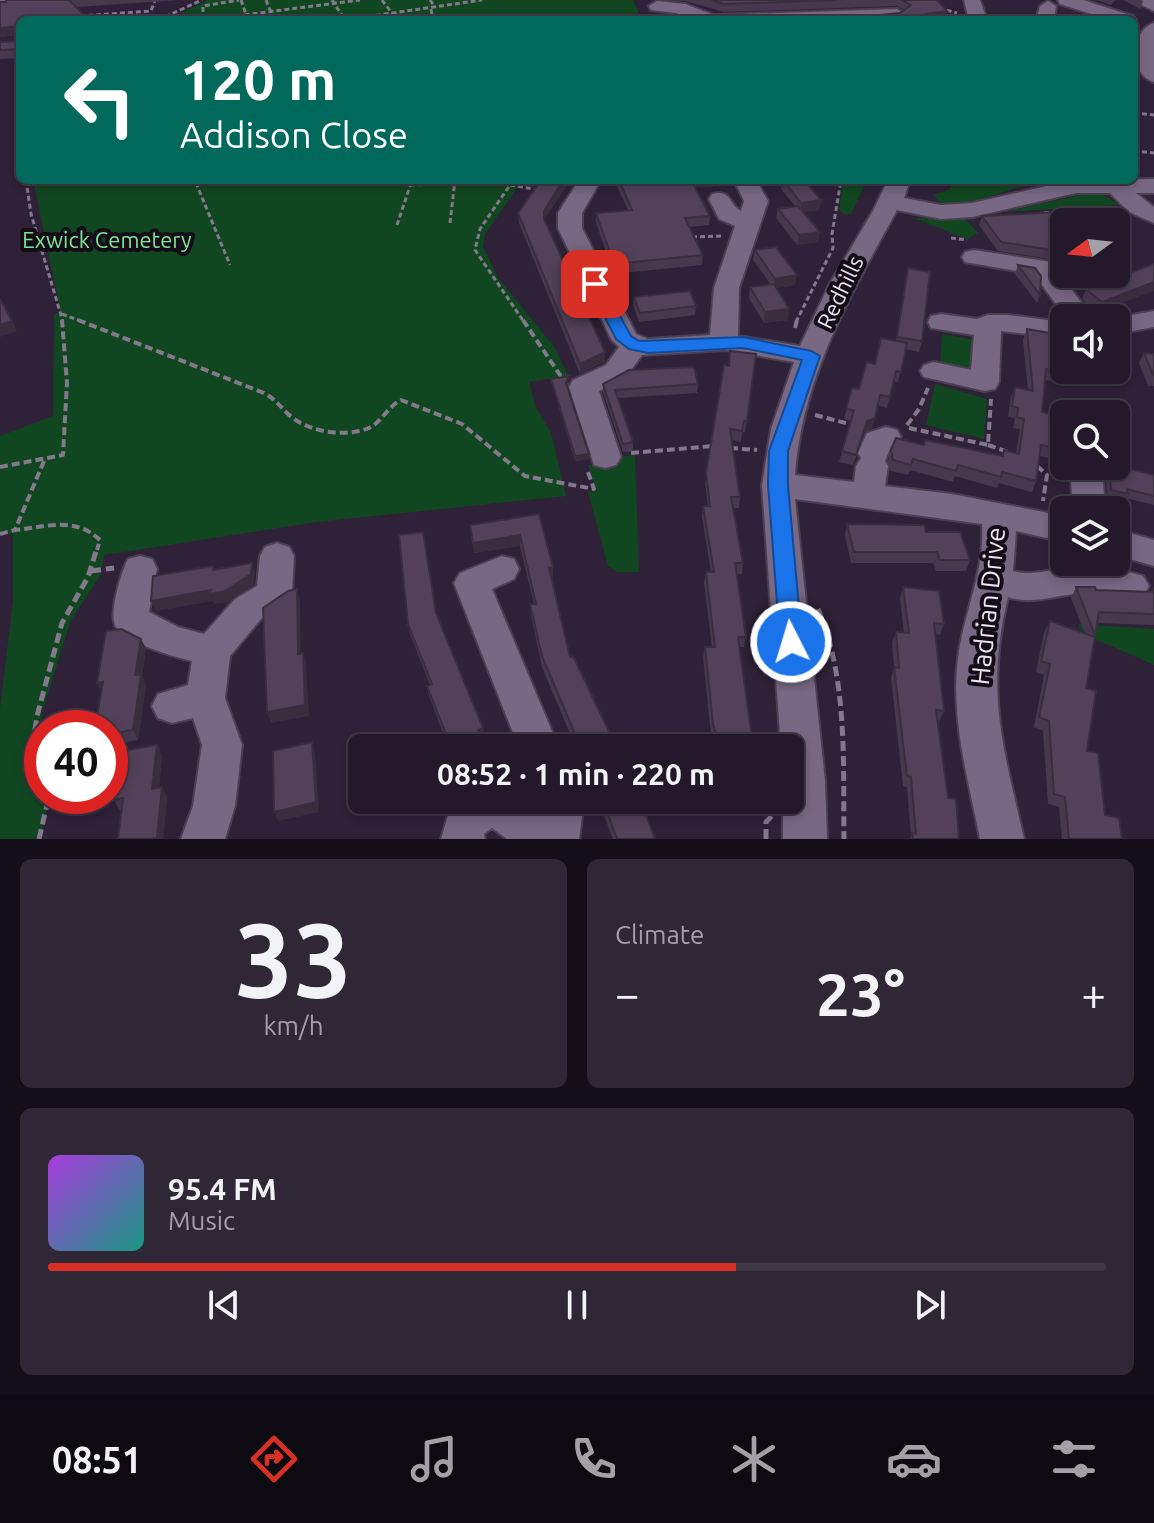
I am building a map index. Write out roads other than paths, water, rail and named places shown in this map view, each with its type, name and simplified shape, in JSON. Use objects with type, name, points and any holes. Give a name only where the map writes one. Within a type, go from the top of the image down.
[{"type":"street","points":[[1066,0],[1115,16]]},
{"type":"street","points":[[1140,0],[1154,6]]},
{"type":"street","points":[[657,6],[679,8],[702,16]]},
{"type":"street","points":[[879,16],[897,14]]},
{"type":"street","points":[[1151,85],[1139,46],[1154,27]]},
{"type":"street","points":[[588,184],[570,213],[570,228],[625,339],[648,348],[725,342],[813,352]]},
{"type":"street","points":[[725,342],[721,323],[727,286],[756,201],[748,184]]},
{"type":"street","points":[[1115,185],[1137,207],[1154,216]]},
{"type":"street","points":[[895,191],[941,212],[972,210],[1076,186],[1154,186]]},
{"type":"street","name":"Redhills","points":[[805,839],[804,781],[778,468],[830,306],[895,191]]},
{"type":"street","points":[[720,199],[727,214],[745,230]]},
{"type":"street","points":[[972,249],[1052,269],[1072,304]]},
{"type":"street","points":[[941,322],[987,329]]},
{"type":"street","points":[[934,371],[985,382],[988,323],[1050,331]]},
{"type":"street","points":[[1130,325],[1151,323]]},
{"type":"street","points":[[619,455],[583,387],[616,371],[635,345]]},
{"type":"street","points":[[778,468],[881,456],[998,514],[1050,526]]},
{"type":"street","name":"Hadrian Drive","points":[[998,514],[1000,528],[996,579],[978,647],[975,672],[979,723],[1002,839]]},
{"type":"street","points":[[1130,546],[1154,553]]},
{"type":"street","points":[[134,568],[130,619],[154,634],[212,651]]},
{"type":"street","points":[[475,574],[534,734]]},
{"type":"street","points":[[203,839],[214,806],[222,745],[189,702],[212,651],[276,575]]},
{"type":"street","points":[[996,579],[1022,588],[1078,580],[1131,586]]},
{"type":"street","points":[[463,839],[462,831],[471,816],[491,807],[544,839]]},
{"type":"street","points":[[557,839],[561,814]]},
{"type":"park label","name":"Exwick Cemetery","points":[[107,240]]}]
